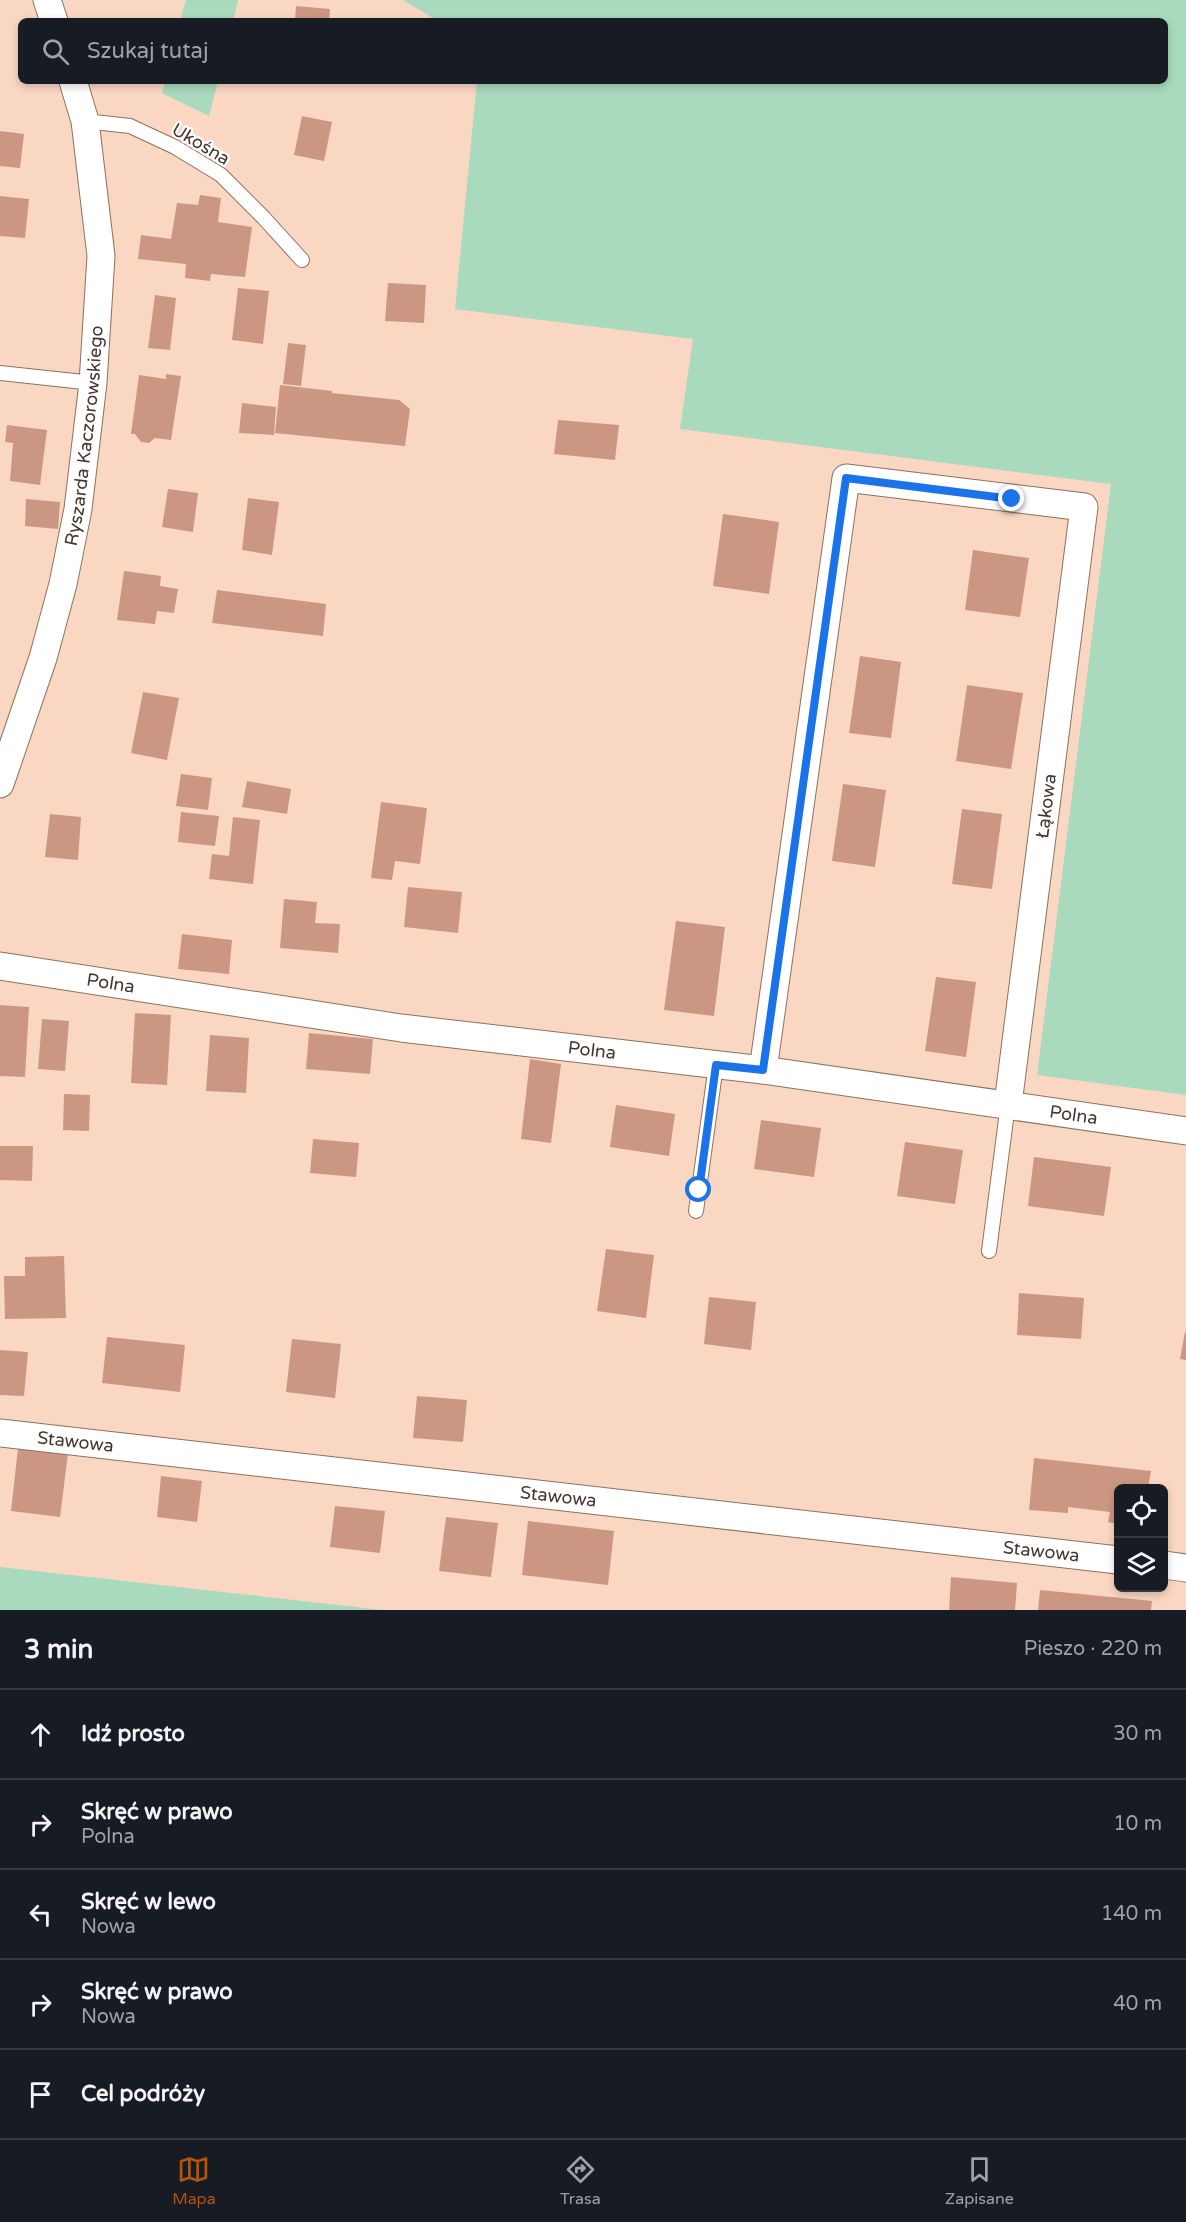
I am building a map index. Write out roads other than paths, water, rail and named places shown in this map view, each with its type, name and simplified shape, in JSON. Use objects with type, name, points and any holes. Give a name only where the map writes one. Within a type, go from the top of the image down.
[{"type":"street","points":[[47,0],[53,18]]},
{"type":"street","name":"Ryszarda Kaczorowskiego","points":[[0,784],[43,658],[63,584],[78,509],[93,383],[101,256],[86,121],[74,84]]},
{"type":"street","name":"Łąkowa","points":[[763,1070],[846,478],[1084,507],[1008,1104]]},
{"type":"street","name":"Polna","points":[[0,966],[401,1028],[763,1070],[1186,1131]]},
{"type":"street","name":"Stawowa","points":[[0,1433],[1114,1559]]},
{"type":"street","points":[[1168,1566],[1186,1568]]},
{"type":"lane","name":"Ukośna","points":[[86,121],[130,126],[175,147],[221,175],[302,260]]},
{"type":"lane","points":[[0,373],[93,383]]},
{"type":"lane","points":[[696,1211],[716,1065]]},
{"type":"lane","points":[[989,1251],[1008,1104]]}]
